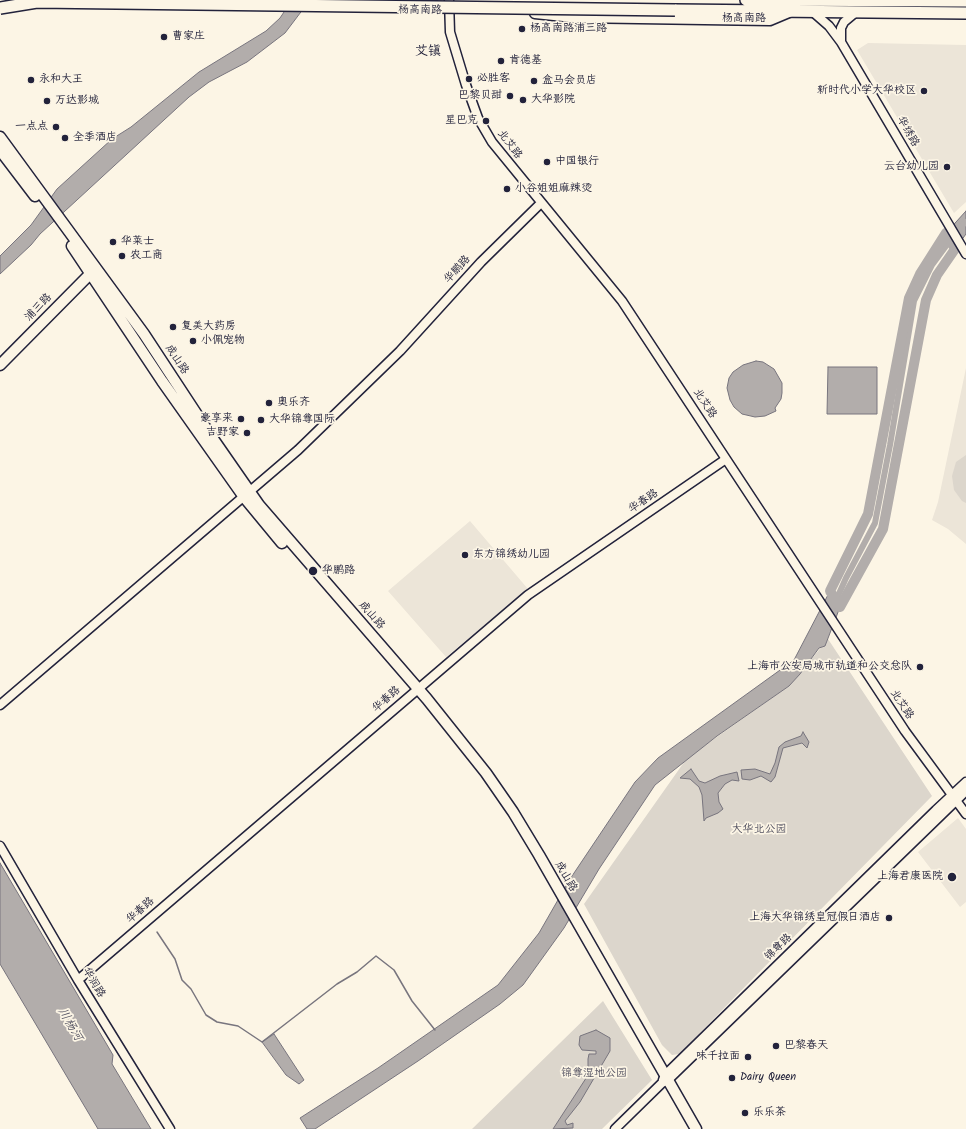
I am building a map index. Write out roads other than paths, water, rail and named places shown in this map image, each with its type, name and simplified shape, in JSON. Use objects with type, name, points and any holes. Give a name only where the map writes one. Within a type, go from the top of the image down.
[{"type":"highway","name":"杨高南路","points":[[746,0],[790,4],[813,12],[966,13]]},
{"type":"highway","name":"杨高南路","points":[[0,8],[37,2],[675,10],[869,1],[966,2]]},
{"type":"main road","name":"杨高南路","points":[[0,12],[37,7],[314,8],[538,13],[574,18],[770,20],[790,4]]},
{"type":"main road","name":"成山路","points":[[0,136],[40,198]]},
{"type":"main road","name":"成山路","points":[[0,150],[40,198],[93,271],[144,334],[247,495],[415,691],[481,777],[573,920],[665,1079],[696,1129]]},
{"type":"main road","name":"浦三路","points":[[0,365],[93,271]]},
{"type":"main road","name":"成山路","points":[[665,1079],[689,1129]]},
{"type":"street","name":"北艾路","points":[[449,0],[450,32],[478,118],[499,153],[622,301],[905,731],[966,814]]},
{"type":"street","name":"华绣路","points":[[813,12],[829,26],[841,42],[966,254]]},
{"type":"street","points":[[841,42],[841,28],[844,22],[856,12]]},
{"type":"street","name":"华鹏路","points":[[0,705],[298,450],[400,351],[481,262],[541,203]]},
{"type":"street","name":"华春路","points":[[78,980],[528,595],[726,459]]},
{"type":"street","name":"锦尊路","points":[[615,1129],[954,798],[966,782]]},
{"type":"street","name":"锦尊路","points":[[954,798],[966,791]]},
{"type":"street","name":"华润路","points":[[0,846],[78,980],[170,1129]]},
{"type":"water","points":[[292,0],[310,0],[285,33],[247,62],[209,82],[189,97],[40,234],[31,245],[0,274],[0,256],[31,225],[57,189],[112,139],[131,127],[199,72],[266,31],[280,18]]},
{"type":"water","points":[[966,211],[966,234],[955,249],[946,233]]},
{"type":"water","points":[[756,361],[763,362],[774,369],[782,383],[782,393],[781,399],[775,408],[776,411],[765,416],[755,417],[742,414],[734,407],[730,400],[727,388],[729,378],[733,372],[743,365]]},
{"type":"water","points":[[828,367],[877,367],[877,414],[827,414]]},
{"type":"water","points":[[830,591],[840,607],[825,646],[819,648],[789,686],[717,736],[655,785],[599,869],[564,928],[523,985],[500,1004],[418,1061],[315,1129],[307,1129],[300,1118],[378,1068],[498,985],[539,933],[570,879],[635,782],[658,758],[794,660]]},
{"type":"water","points":[[803,732],[809,742],[807,748],[802,743],[783,748],[775,777],[771,782],[761,776],[750,780],[742,779],[741,770],[755,769],[770,774],[775,763],[779,747],[785,742],[801,736]]},
{"type":"water","points":[[691,769],[699,781],[705,783],[720,776],[737,772],[739,781],[732,780],[725,784],[718,793],[719,802],[723,809],[706,818],[704,821],[702,795],[699,787],[690,779],[680,778]]},
{"type":"water","name":"川杨河","points":[[0,863],[113,1055],[112,1064],[151,1129],[98,1129],[0,964]]},
{"type":"water","points":[[596,1030],[610,1038],[610,1051],[580,1102],[565,1121],[567,1125],[573,1123],[573,1128],[553,1129],[592,1069],[588,1066],[589,1054],[596,1054],[596,1051],[582,1050],[579,1045],[580,1036]]},
{"type":"water","points":[[274,1034],[304,1080],[299,1084],[286,1075],[262,1042]]},
{"type":"waterway","points":[[833,607],[846,578],[875,523],[890,445],[914,301],[932,265],[960,227],[966,222]]},
{"type":"waterway","points":[[946,233],[955,249],[937,275],[926,300],[883,529],[840,607],[830,591],[868,514],[909,298],[920,274],[946,233]]},
{"type":"waterway","points":[[157,932],[175,959],[182,980],[191,989],[206,1015],[217,1022],[238,1026],[262,1042],[337,984],[357,972],[376,956],[394,970],[412,1001],[435,1030]]},
{"type":"place","name":"杨高南路浦三路","points":[[522,29]]},
{"type":"place","name":"曹家庄","points":[[164,37]]},
{"type":"place","name":"肯德基","points":[[501,61]]},
{"type":"place","name":"必胜客","points":[[469,79]]},
{"type":"place","name":"永和大王","points":[[31,80]]},
{"type":"place","name":"盒马会员店","points":[[534,81]]},
{"type":"place","name":"新时代小学大华校区","points":[[924,91]]},
{"type":"place","name":"巴黎贝甜","points":[[510,96]]},
{"type":"place","name":"大华影院","points":[[523,100]]},
{"type":"place","name":"万达影城","points":[[47,101]]},
{"type":"place","name":"星巴克","points":[[486,121]]},
{"type":"place","name":"一点点","points":[[56,127]]},
{"type":"place","name":"全季酒店","points":[[65,138]]},
{"type":"place","name":"中国银行","points":[[547,162]]},
{"type":"place","name":"云台幼儿园","points":[[947,167]]},
{"type":"place","name":"小谷姐姐麻辣烫","points":[[507,189]]},
{"type":"place","name":"华莱士","points":[[113,242]]},
{"type":"place","name":"农工商","points":[[122,256]]},
{"type":"place","name":"复美大药房","points":[[173,327]]},
{"type":"place","name":"小佩宠物","points":[[193,341]]},
{"type":"place","name":"奥乐齐","points":[[269,403]]},
{"type":"place","name":"豪享来","points":[[241,419]]},
{"type":"place","name":"大华锦尊国际","points":[[261,420]]},
{"type":"place","name":"吉野家","points":[[247,433]]},
{"type":"place","name":"东方锦绣幼儿园","points":[[465,555]]},
{"type":"place","name":"华鹏路","points":[[313,571]]},
{"type":"place","name":"上海市公安局城市轨道和公交总队","points":[[920,667]]},
{"type":"place","name":"上海君康医院","points":[[952,877]]},
{"type":"place","name":"上海大华锦绣皇冠假日酒店","points":[[889,918]]},
{"type":"place","name":"巴黎春天","points":[[776,1046]]},
{"type":"place","name":"味千拉面","points":[[748,1057]]},
{"type":"place","name":"Dairy Queen","points":[[732,1078]]},
{"type":"place","name":"乐乐茶","points":[[745,1113]]},
{"type":"district","name":"艾镇","points":[[428,53]]},
{"type":"park label","name":"大华北公园","points":[[759,830]]},
{"type":"park label","name":"锦尊湿地公园","points":[[594,1074]]}]
